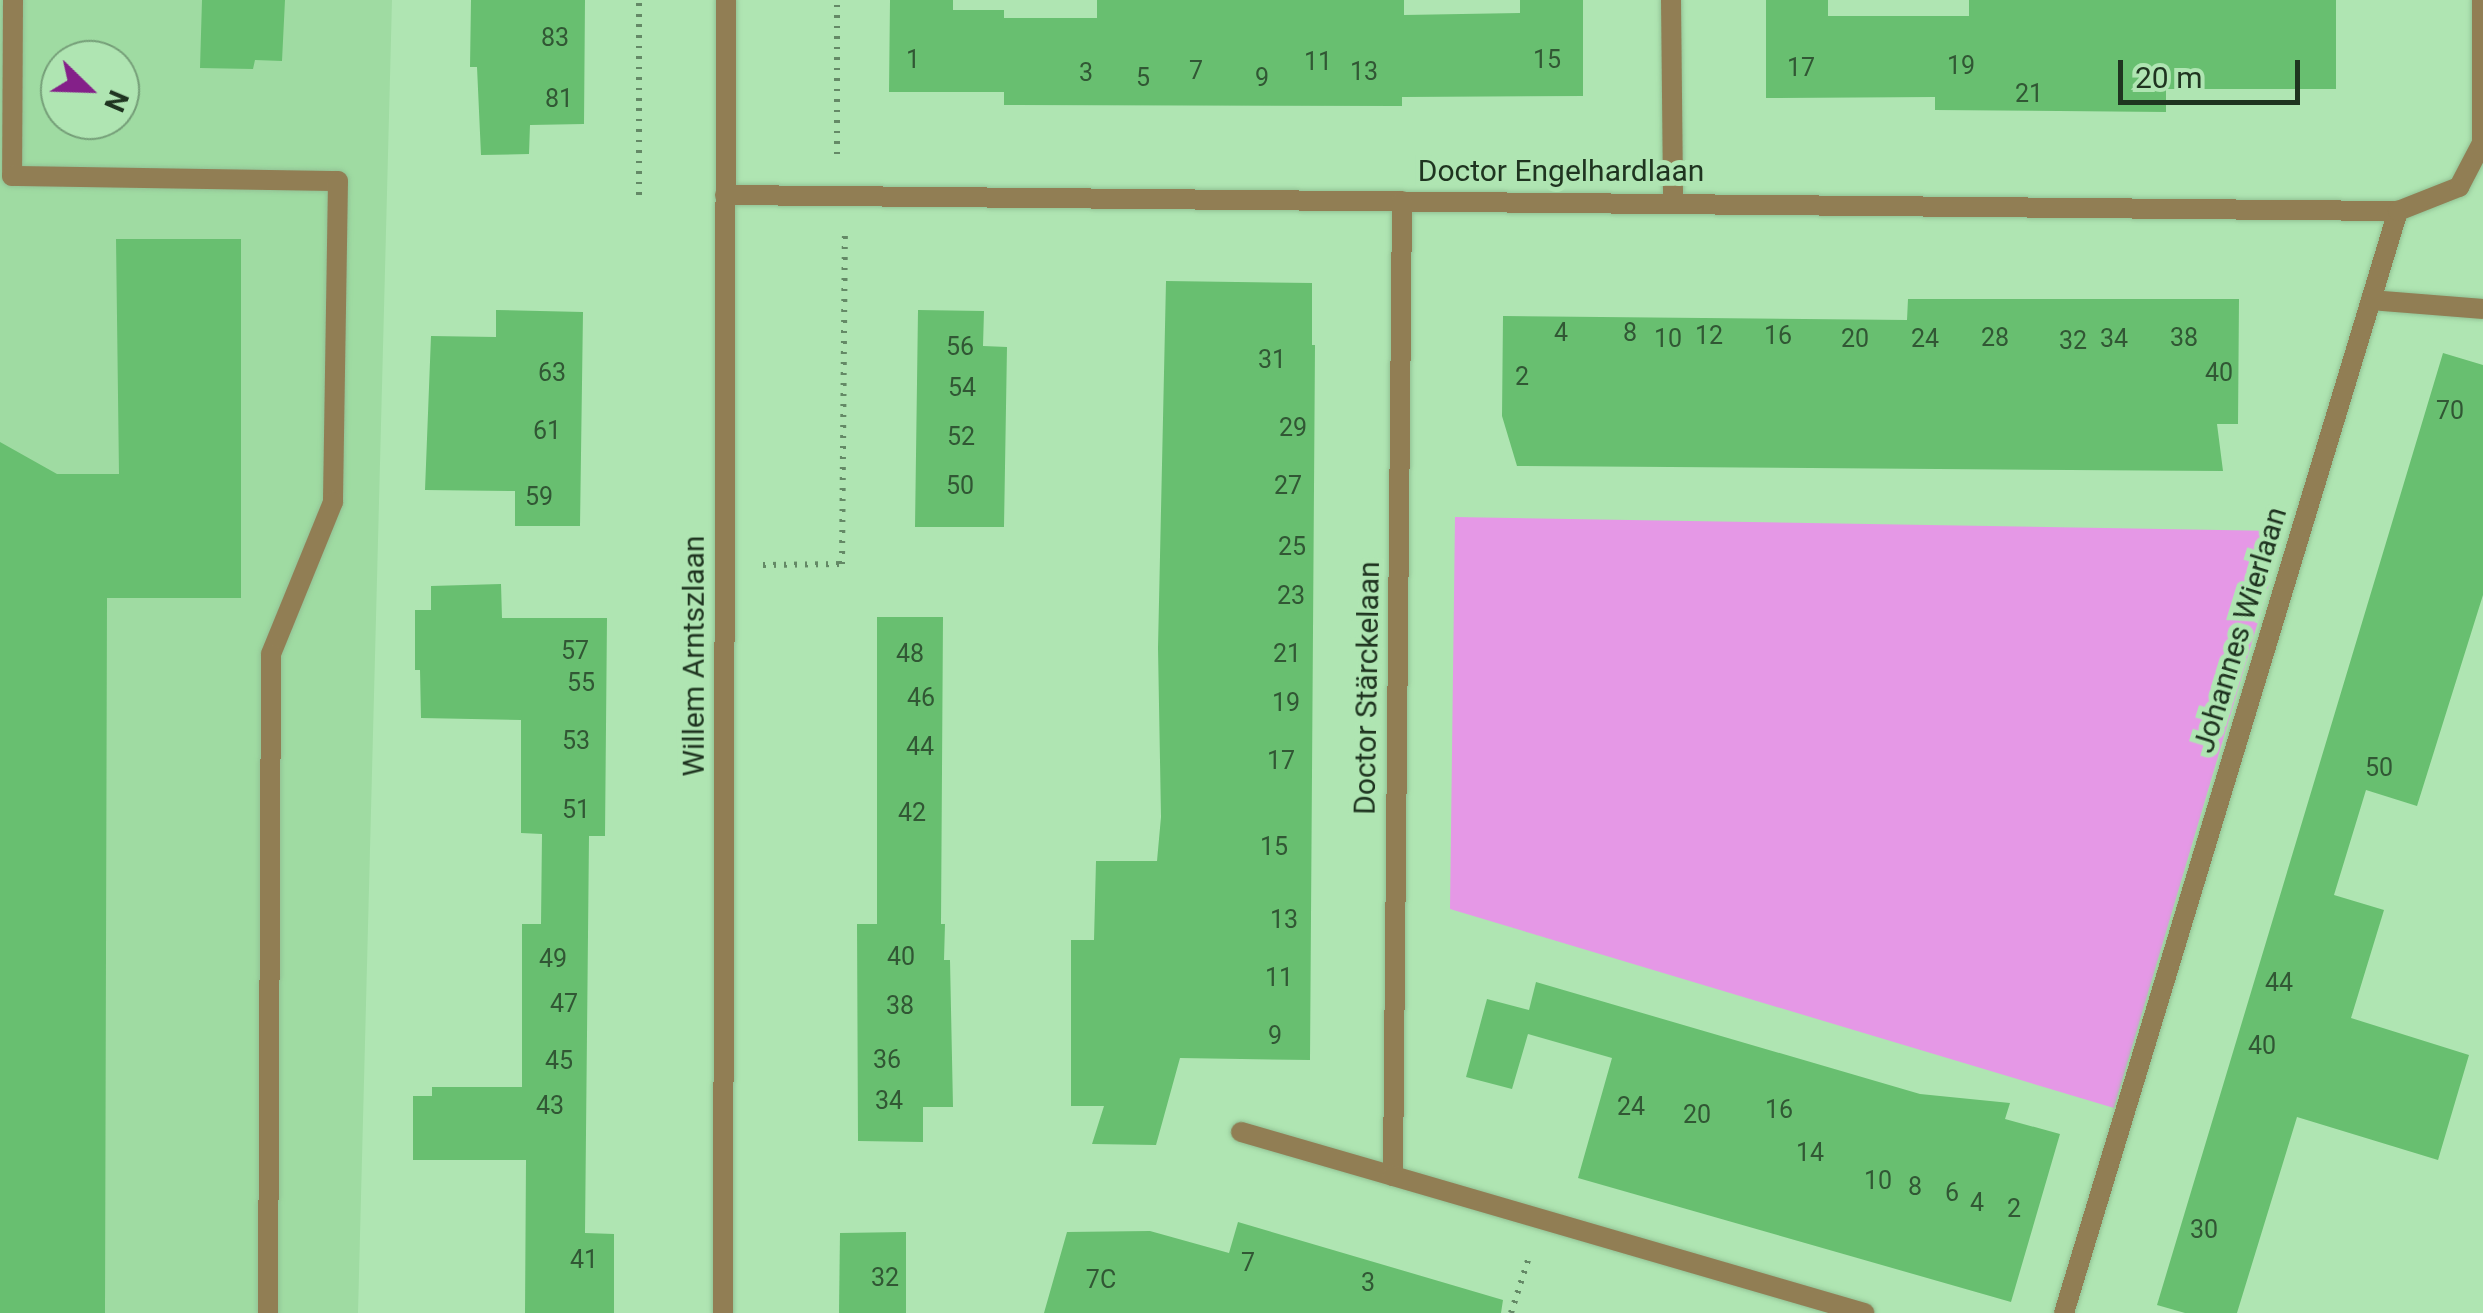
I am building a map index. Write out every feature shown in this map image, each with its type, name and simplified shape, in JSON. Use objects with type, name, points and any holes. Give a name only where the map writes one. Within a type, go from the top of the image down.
[{"type":"street","points":[[13,0],[12,176],[338,181],[333,502],[271,654],[268,1313]]},
{"type":"street","name":"Willem Arntszlaan","points":[[723,1313],[726,0]]},
{"type":"street","points":[[1671,0],[1673,201]]},
{"type":"street","points":[[2398,211],[2459,187],[2482,143],[2482,0]]},
{"type":"street","name":"Doctor Engelhardlaan","points":[[725,195],[1673,201],[2398,211]]},
{"type":"street","name":"Doctor Stärckelaan","points":[[1393,1176],[1402,200]]},
{"type":"street","name":"Johannes Wierlaan","points":[[2064,1313],[2398,211]]},
{"type":"street","points":[[2371,300],[2483,309]]},
{"type":"street","points":[[1242,1132],[1864,1313]]},
{"type":"path","points":[[638,195],[640,0]]},
{"type":"path","points":[[724,566],[842,564],[846,234],[836,149],[837,0]]},
{"type":"path","points":[[1511,1313],[1540,1219]]},
{"type":"shaded area","points":[[0,0],[392,0],[358,1313],[0,1313]]},
{"type":"shaded area","points":[[1455,517],[2278,531],[2281,544],[2114,1108],[1450,909]]},
{"type":"building","points":[[202,0],[285,0],[282,61],[255,60],[253,69],[200,68]]},
{"type":"building","points":[[471,0],[585,0],[584,124],[530,125],[529,154],[481,155],[477,67],[470,67]]},
{"type":"building","points":[[890,0],[953,0],[953,10],[1004,10],[1004,18],[1097,18],[1097,0],[1404,0],[1404,15],[1520,13],[1520,0],[1583,0],[1583,96],[1402,97],[1402,106],[1004,105],[1004,92],[889,92]]},
{"type":"building","points":[[1766,0],[1828,0],[1828,16],[1969,16],[1969,0],[2336,0],[2336,89],[2166,89],[2166,112],[1935,110],[1935,97],[1766,98]]},
{"type":"building","points":[[116,239],[241,239],[241,598],[107,598],[105,1313],[0,1313],[0,442],[57,474],[119,474]]},
{"type":"building","points":[[1166,281],[1312,283],[1315,345],[1310,1060],[1180,1058],[1156,1145],[1092,1144],[1104,1106],[1071,1106],[1071,940],[1094,940],[1096,861],[1157,861],[1161,817],[1158,648]]},
{"type":"building","points":[[1908,299],[2239,299],[2238,424],[2217,424],[2223,471],[1517,466],[1502,416],[1503,316],[1907,320]]},
{"type":"building","points":[[496,310],[583,312],[580,526],[515,526],[515,491],[425,490],[431,336],[496,337]]},
{"type":"building","points":[[918,310],[984,311],[983,346],[1007,347],[1004,527],[915,527]]},
{"type":"building","points":[[2443,353],[2483,365],[2483,595],[2417,806],[2366,790],[2334,895],[2384,910],[2351,1018],[2469,1055],[2438,1160],[2297,1117],[2237,1313],[2185,1313],[2157,1305]]},
{"type":"building","points":[[501,584],[502,618],[607,618],[605,836],[589,836],[585,1233],[614,1234],[614,1313],[525,1313],[526,1160],[413,1160],[413,1096],[432,1096],[432,1087],[522,1087],[522,924],[541,924],[542,834],[521,833],[521,720],[421,718],[420,670],[415,670],[415,610],[431,610],[431,586]]},
{"type":"building","points":[[877,617],[943,617],[941,924],[945,924],[944,960],[950,960],[953,1107],[923,1107],[923,1142],[858,1141],[857,924],[877,924]]},
{"type":"building","points":[[1536,982],[1920,1094],[2010,1103],[2005,1119],[2060,1134],[2011,1302],[1578,1178],[1612,1058],[1528,1034],[1512,1089],[1466,1077],[1487,999],[1529,1010]]},
{"type":"building","points":[[1238,1222],[1503,1300],[1501,1313],[1044,1313],[1067,1232],[1150,1231],[1229,1253]]},
{"type":"building","points":[[906,1232],[906,1313],[839,1313],[840,1233]]}]
